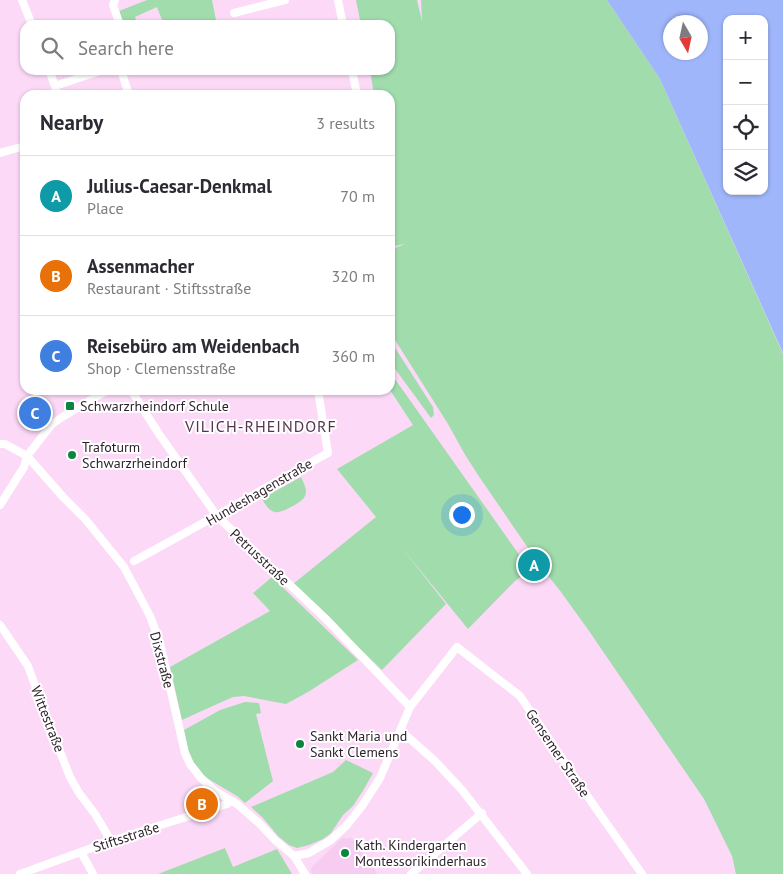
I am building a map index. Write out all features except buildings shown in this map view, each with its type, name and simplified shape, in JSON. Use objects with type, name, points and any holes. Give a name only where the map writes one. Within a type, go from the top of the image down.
[{"type":"street","points":[[22,0],[30,20]]},
{"type":"street","points":[[115,0],[113,5],[118,20]]},
{"type":"street","points":[[234,13],[285,0]]},
{"type":"street","points":[[338,0],[342,20]]},
{"type":"street","points":[[51,75],[56,90]]},
{"type":"street","points":[[55,86],[88,75]]},
{"type":"street","points":[[123,75],[127,90]]},
{"type":"street","points":[[353,75],[356,90]]},
{"type":"street","points":[[0,154],[20,148]]},
{"type":"street","points":[[0,505],[24,467],[28,456],[52,424],[99,395]]},
{"type":"street","name":"Petrusstraße","points":[[133,395],[217,516],[327,620],[410,707]]},
{"type":"street","name":"Hundeshagenstraße","points":[[134,561],[328,453],[319,395]]},
{"type":"street","points":[[0,444],[5,444],[28,456]]},
{"type":"street","name":"Dixstraße","points":[[28,456],[63,497],[86,520],[124,567],[150,616],[160,643],[185,753],[190,764],[201,778],[248,814],[294,856]]},
{"type":"street","name":"Wittestraße","points":[[1,627],[28,666],[70,777],[112,840]]},
{"type":"street","name":"Gensemer Straße","points":[[410,707],[457,646],[520,696],[594,808],[642,874]]},
{"type":"street","points":[[304,874],[294,856],[309,854],[331,840],[347,825],[362,806],[380,778],[410,707]]},
{"type":"street","points":[[401,731],[434,760],[462,790],[482,813],[528,874]]},
{"type":"street","name":"Stiftsstraße","points":[[20,874],[112,840],[232,801]]},
{"type":"street","points":[[411,874],[482,813]]},
{"type":"street","name":"Wittestraße","points":[[90,849],[99,842],[102,836],[95,814]]},
{"type":"street","points":[[81,852],[93,874]]},
{"type":"shaded area","name":"Kath. Kindergarten Montessorikinderhaus","points":[[342,838],[352,838],[376,874],[312,874],[311,868]]},
{"type":"green space","points":[[147,0],[212,0],[216,20],[162,20],[157,7],[135,17],[136,20],[122,20],[119,11]]},
{"type":"green space","points":[[356,0],[417,0],[422,21],[421,0],[607,0],[660,79],[783,354],[783,874],[736,874],[732,856],[704,799],[589,631],[541,567],[478,475],[395,340],[395,248],[405,244],[395,246],[395,90],[373,90],[371,75],[395,75],[395,20],[360,20]]},
{"type":"green space","points":[[395,348],[433,407],[434,415],[431,418],[395,369]]},
{"type":"green space","points":[[395,379],[530,570],[515,581],[468,629],[402,548],[446,604],[382,670],[293,584],[376,517],[337,469],[413,425],[393,395],[395,395]]},
{"type":"green space","points":[[301,477],[306,492],[301,501],[290,508],[278,512],[267,507],[263,498]]},
{"type":"green space","points":[[272,577],[358,660],[286,704],[244,696],[233,697],[182,720],[170,667],[270,611],[253,593]]},
{"type":"green space","points":[[245,702],[259,703],[261,713],[256,714],[273,781],[245,803],[237,796],[205,777],[193,762],[188,750],[184,730],[220,710]]},
{"type":"green space","points":[[346,760],[373,773],[353,806],[343,815],[331,833],[323,839],[297,848],[289,845],[251,807],[333,772]]},
{"type":"green space","points":[[225,848],[233,867],[277,849],[292,874],[158,874]]},
{"type":"water","points":[[607,0],[783,0],[783,353],[660,79]]},
{"type":"place","name":"Schwarzrheindorf Schule","points":[[70,406]]},
{"type":"place","name":"Reisebüro am Weidenbach","points":[[35,413]]},
{"type":"place","name":"Trafoturm Schwarzrheindorf","points":[[72,455]]},
{"type":"place","name":"Julius-Caesar-Denkmal","points":[[534,565]]},
{"type":"place","name":"Sankt Maria und Sankt Clemens","points":[[300,744]]},
{"type":"place","name":"Assenmacher","points":[[202,804]]},
{"type":"place","name":"Kath. Kindergarten Montessorikinderhaus","points":[[345,853]]},
{"type":"district","name":"VILICH-RHEINDORF","points":[[261,426]]}]
